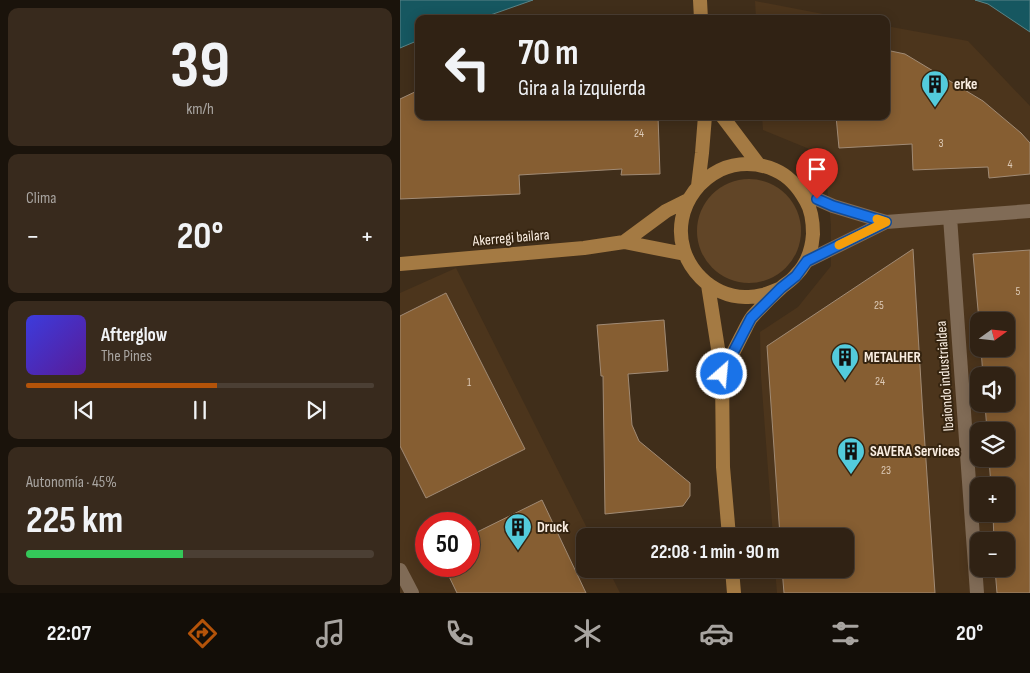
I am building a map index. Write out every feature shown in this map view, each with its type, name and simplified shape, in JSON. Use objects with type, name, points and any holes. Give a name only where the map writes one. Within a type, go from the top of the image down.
[{"type":"main road","points":[[700,0],[701,15]]},
{"type":"main road","points":[[698,186],[705,120]]},
{"type":"main road","points":[[725,120],[759,165]]},
{"type":"main road","points":[[722,374],[751,318],[796,276],[807,261],[812,244],[813,226],[810,208],[801,192],[790,179],[775,170],[759,165],[742,164],[726,167],[710,175],[698,186],[688,200],[682,218],[681,236],[685,254],[695,271],[708,285],[725,294],[744,297],[763,296],[781,288]]},
{"type":"main road","points":[[624,242],[666,211],[688,200]]},
{"type":"main road","points":[[624,242],[685,254]]},
{"type":"main road","name":"Akerregi bailara","points":[[400,264],[584,248],[624,242]]},
{"type":"main road","points":[[708,285],[722,374],[723,467],[728,528]]},
{"type":"main road","points":[[733,578],[734,593]]},
{"type":"street","points":[[801,192],[833,206],[886,222],[1030,211]]},
{"type":"street","name":"Ibaiondo industrialdea","points":[[950,217],[977,593]]},
{"type":"street","points":[[807,261],[886,222]]},
{"type":"street","points":[[400,570],[412,593]]},
{"type":"shaded area","points":[[755,1],[828,15],[756,15]]},
{"type":"shaded area","points":[[890,27],[968,41],[1030,106],[1030,593],[777,593],[776,578],[854,578],[854,528],[772,528],[761,376],[760,332],[798,307],[831,266],[831,225],[824,155],[763,130],[762,120],[890,120]]},
{"type":"shaded area","points":[[749,179],[769,183],[786,194],[797,211],[801,231],[797,251],[786,268],[769,279],[749,283],[729,279],[712,268],[701,251],[697,231],[701,211],[712,194],[729,183]]},
{"type":"shaded area","points":[[456,268],[587,528],[576,528],[576,578],[612,578],[620,593],[400,593],[400,293]]},
{"type":"water","points":[[400,0],[533,0],[490,15],[415,15],[415,42],[400,48]]},
{"type":"water","points":[[975,0],[1030,0],[1030,32],[988,4]]},
{"type":"building","name":"erke","points":[[890,51],[905,54],[983,101],[1021,133],[1030,143],[1030,174],[989,178],[988,167],[913,170],[912,144],[839,148],[836,120],[890,120]]},
{"type":"building","points":[[415,92],[415,120],[658,120],[660,174],[621,175],[622,169],[519,175],[520,194],[400,199],[400,99]]},
{"type":"building","points":[[913,249],[935,593],[784,593],[783,578],[854,578],[854,528],[779,528],[767,346]]},
{"type":"building","points":[[1030,250],[1030,593],[997,593],[996,577],[1015,577],[1015,532],[994,532],[993,522],[1015,522],[1015,477],[990,477],[990,467],[1015,467],[1015,422],[986,422],[986,412],[1015,412],[1015,367],[982,367],[982,358],[1015,358],[1015,312],[978,312],[973,254]]},
{"type":"building","points":[[446,293],[525,449],[426,498],[400,446],[400,316]]},
{"type":"building","points":[[664,320],[668,371],[628,374],[632,425],[639,441],[690,483],[690,496],[683,506],[605,514],[603,376],[601,376],[597,325]]},
{"type":"building","name":"Druck","points":[[542,500],[576,572],[576,578],[579,578],[586,593],[457,593],[449,577],[480,577],[480,531]]},
{"type":"slow traffic","points":[[839,245],[886,222],[877,219]]},
{"type":"place","name":"erke","points":[[935,108]]},
{"type":"place","name":"METALHER","points":[[845,381]]},
{"type":"place","name":"SAVERA Services","points":[[851,475]]},
{"type":"place","name":"Druck","points":[[518,551]]},
{"type":"route","points":[[722,374],[751,318],[796,276],[807,261],[886,222],[833,206],[817,199]]}]
